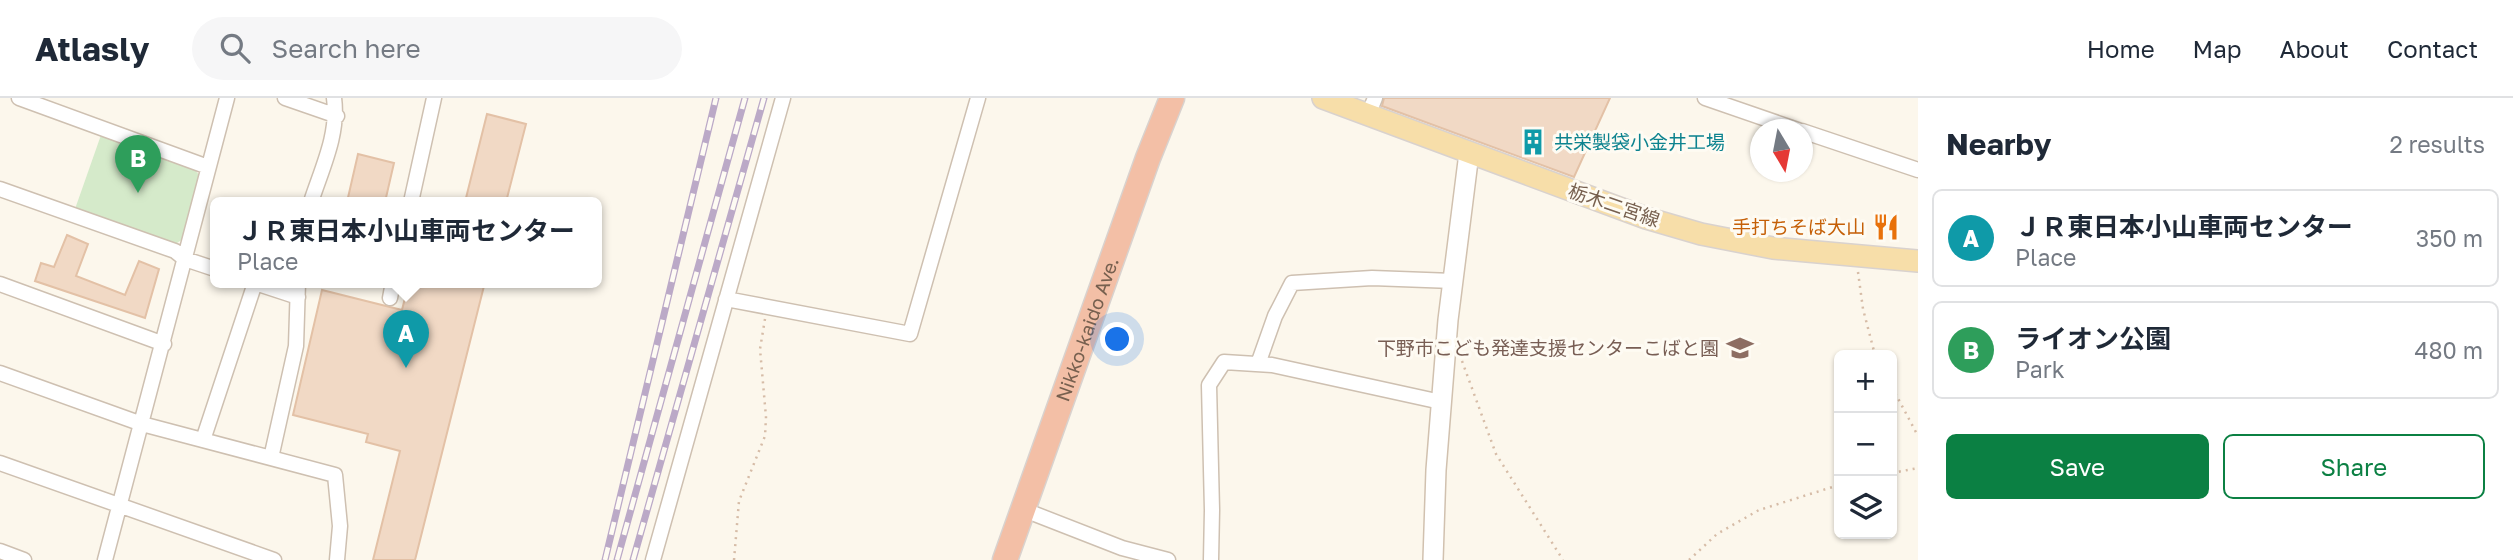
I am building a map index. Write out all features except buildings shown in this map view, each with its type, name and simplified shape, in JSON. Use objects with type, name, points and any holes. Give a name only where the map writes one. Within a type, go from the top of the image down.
[{"type":"highway","name":"Nikko-kaido Ave.","points":[[1005,560],[1143,171],[1172,98]]},
{"type":"main road","name":"栃木二宮線","points":[[1323,98],[1371,106],[1469,153],[1646,218],[1701,234],[1773,248],[1918,261]]},
{"type":"street","points":[[19,98],[208,167]]},
{"type":"street","points":[[105,560],[228,98]]},
{"type":"street","points":[[285,98],[337,116]]},
{"type":"street","points":[[313,197],[334,132],[337,116],[334,98]]},
{"type":"street","points":[[412,197],[434,98]]},
{"type":"street","points":[[653,560],[783,98]]},
{"type":"street","points":[[726,299],[767,309],[910,334],[978,98]]},
{"type":"street","points":[[1705,98],[1767,119]]},
{"type":"street","points":[[1813,134],[1918,170]]},
{"type":"street","points":[[1433,560],[1441,402],[1469,153]]},
{"type":"street","points":[[0,189],[175,251],[185,259],[210,267]]},
{"type":"street","points":[[1258,364],[1275,316],[1292,283],[1372,278],[1453,281]]},
{"type":"street","points":[[0,284],[164,344]]},
{"type":"street","points":[[203,440],[251,288]]},
{"type":"street","points":[[390,298],[392,288]]},
{"type":"street","points":[[271,458],[296,346],[298,290]]},
{"type":"street","points":[[1211,560],[1209,385],[1224,362],[1272,365],[1441,402]]},
{"type":"street","points":[[0,373],[142,424],[335,475],[340,526],[337,560]]},
{"type":"street","points":[[0,463],[274,560]]},
{"type":"street","points":[[1022,509],[1122,548],[1168,560]]},
{"type":"street","points":[[0,551],[24,560]]},
{"type":"path","points":[[1856,255],[1863,309],[1874,350]]},
{"type":"path","points":[[734,560],[739,501],[765,436],[760,349],[767,309]]},
{"type":"path","points":[[1461,359],[1496,454],[1563,560]]},
{"type":"path","points":[[1897,396],[1918,436]]},
{"type":"path","points":[[1897,473],[1918,468]]},
{"type":"path","points":[[1689,560],[1717,534],[1759,510],[1834,487]]},
{"type":"green space","points":[[101,135],[194,169],[200,176],[183,239],[174,245],[75,209]]},
{"type":"railway","points":[[605,560],[716,98]]},
{"type":"railway","points":[[617,560],[745,98]]},
{"type":"railway","points":[[633,560],[764,98]]},
{"type":"place","name":"共栄製袋小金井工場","points":[[1533,142]]},
{"type":"place","name":"ライオン公園","points":[[138,193]]},
{"type":"place","name":"手打ちそば大山","points":[[1886,227]]},
{"type":"place","name":"下野市こども発達支援センターこばと園","points":[[1740,348]]},
{"type":"place","name":"ＪＲ東日本小山車両センター","points":[[406,368]]}]
